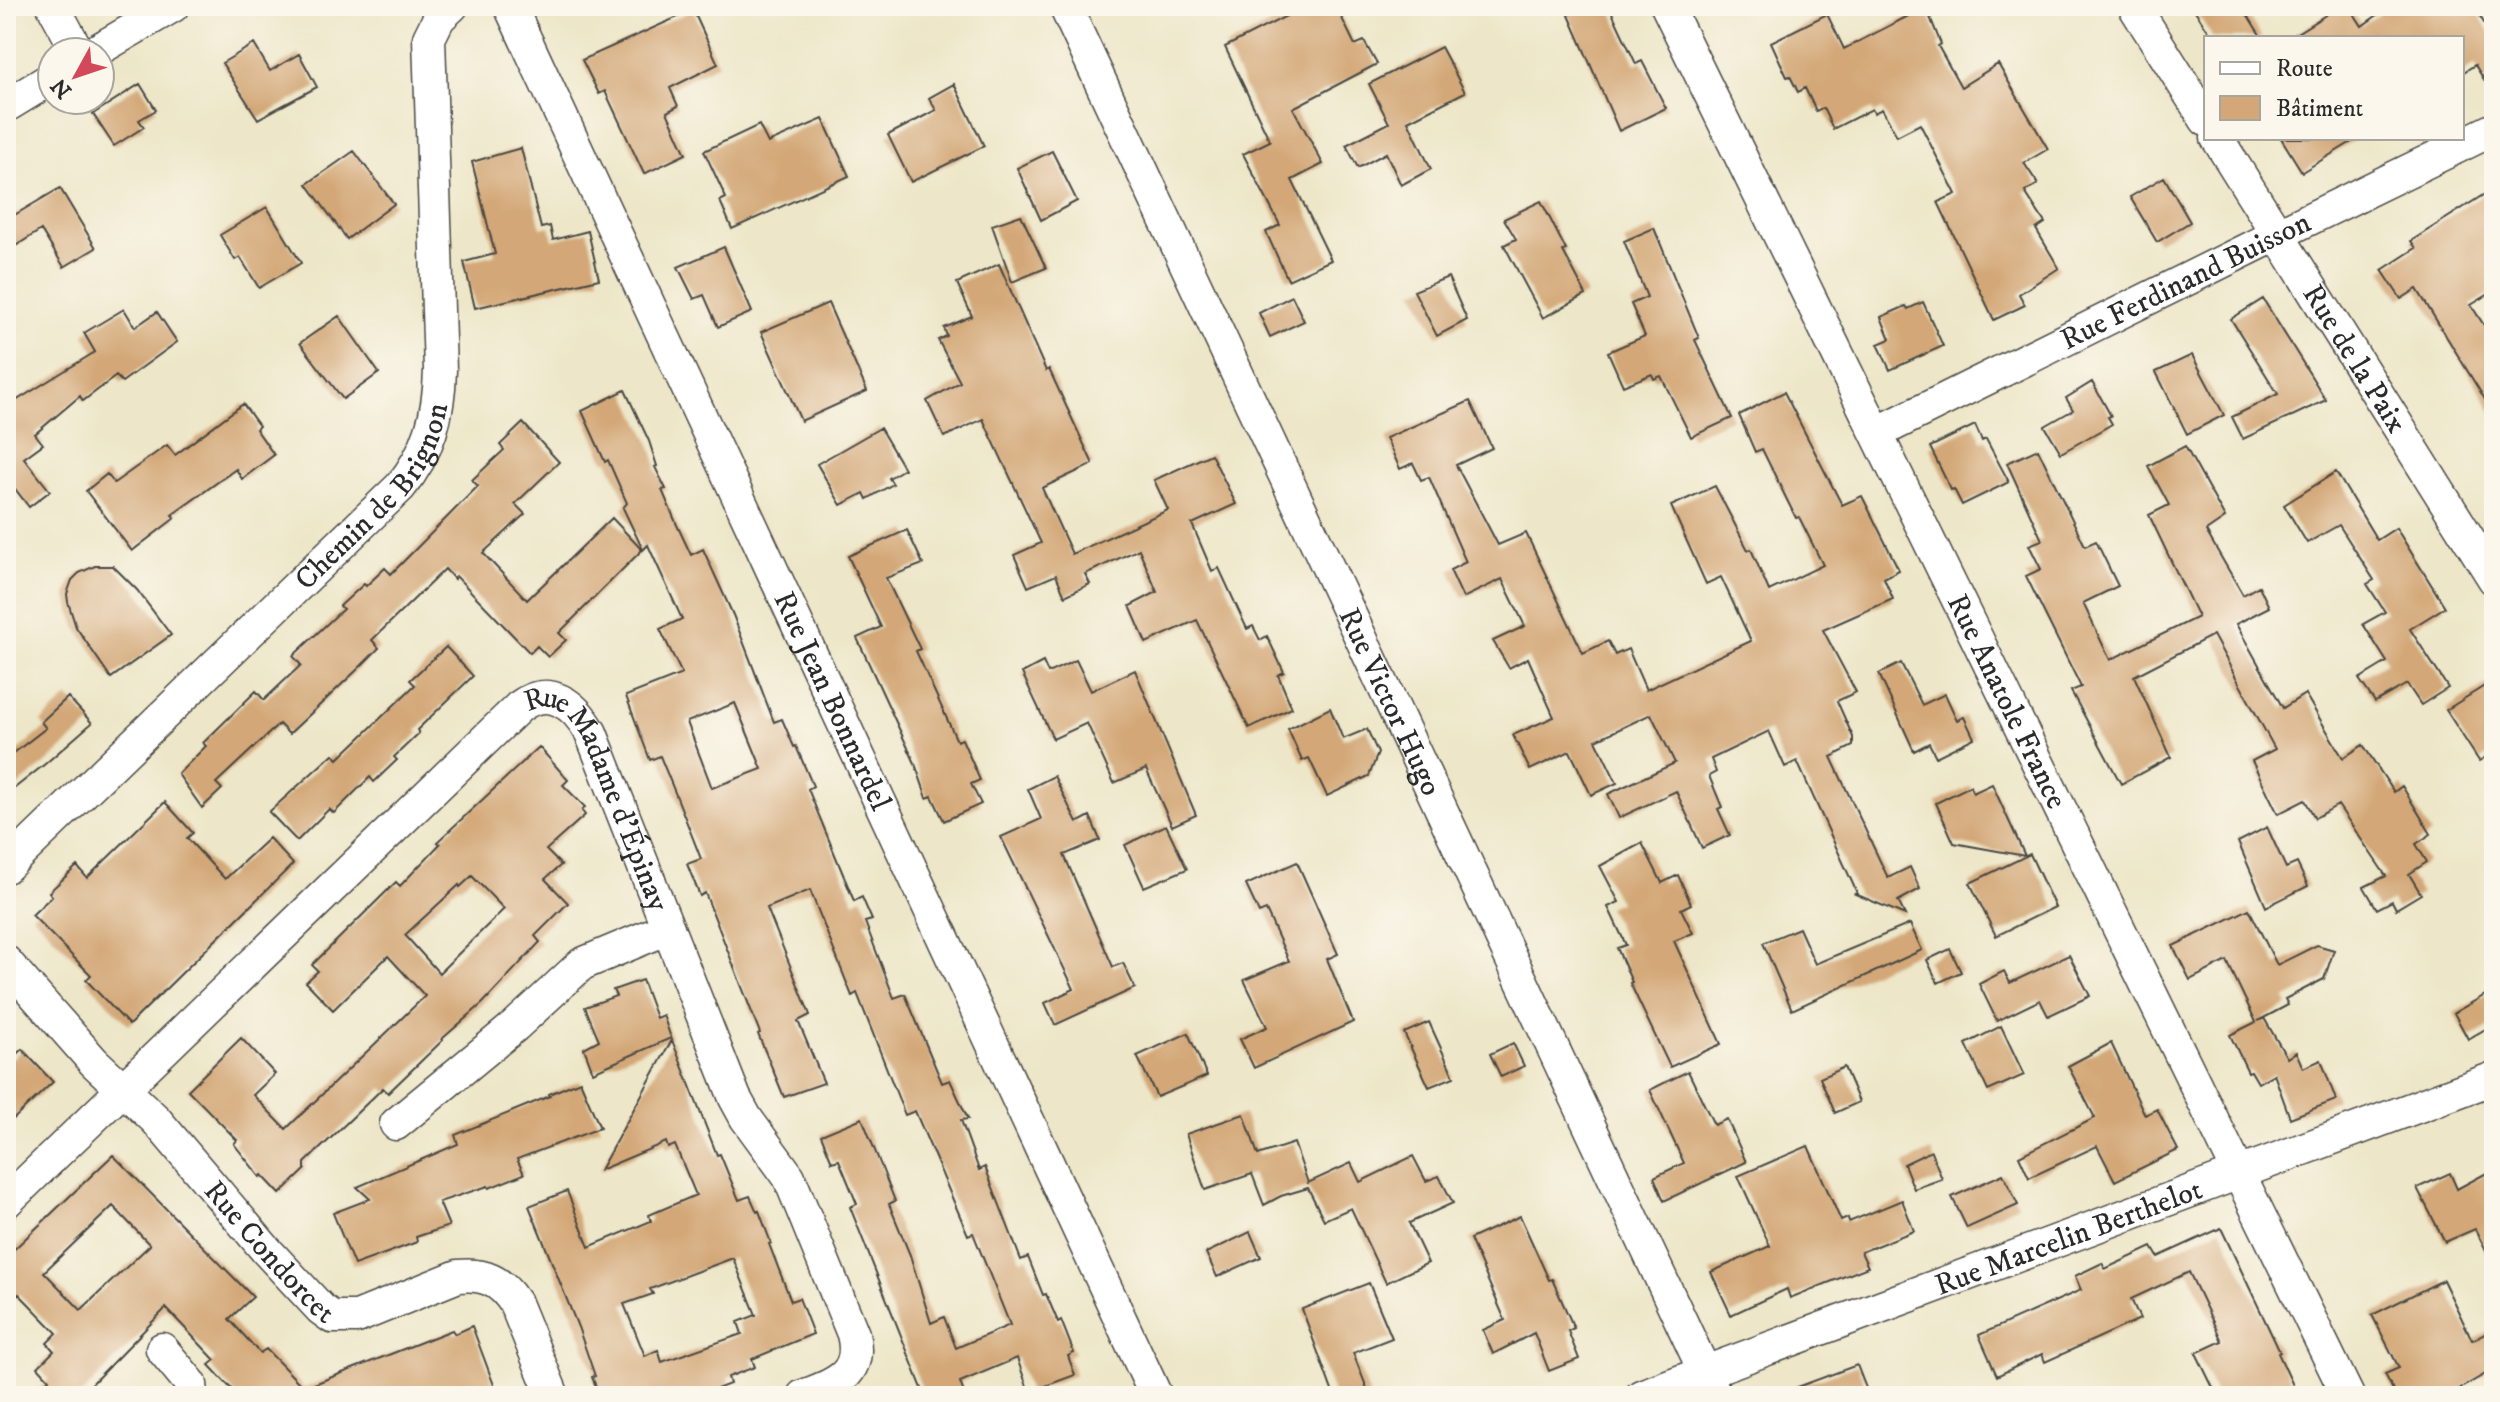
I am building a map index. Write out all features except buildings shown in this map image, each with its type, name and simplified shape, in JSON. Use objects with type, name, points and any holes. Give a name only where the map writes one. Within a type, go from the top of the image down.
[{"type":"street","points":[[53,6],[69,36]]},
{"type":"street","points":[[116,39],[173,6]]},
{"type":"street","name":"Rue Jean Bonnardel","points":[[510,6],[1156,1396]]},
{"type":"street","name":"Rue Victor Hugo","points":[[1065,6],[1710,1384]]},
{"type":"street","name":"Rue Anatole France","points":[[1667,6],[2348,1396]]},
{"type":"street","points":[[2134,6],[2204,117]]},
{"type":"street","name":"Chemin de Brignon","points":[[6,867],[389,498],[414,469],[424,451],[437,411],[440,380],[429,38],[447,7]]},
{"type":"street","points":[[6,106],[36,88]]},
{"type":"street","name":"Rue Ferdinand Buisson","points":[[1877,433],[2494,129]]},
{"type":"street","name":"Rue de la Paix","points":[[2218,140],[2494,579]]},
{"type":"street","name":"Rue Madame d'Épinay","points":[[125,1090],[519,707],[531,698],[541,696],[562,702],[583,720],[735,1098],[789,1177],[853,1334],[856,1346],[846,1376],[803,1396]]},
{"type":"street","points":[[396,1124],[515,1026],[582,964],[668,928]]},
{"type":"street","name":"Rue Condorcet","points":[[6,962],[94,1062],[156,1120],[266,1250],[321,1309],[332,1317],[357,1317],[458,1276],[487,1277],[499,1284],[515,1303],[553,1396]]},
{"type":"street","name":"Rue Marcelin Berthelot","points":[[1641,1396],[1710,1384],[2239,1173],[2494,1078]]},
{"type":"street","points":[[6,1202],[125,1090]]},
{"type":"street","points":[[162,1349],[191,1384],[192,1396]]}]
